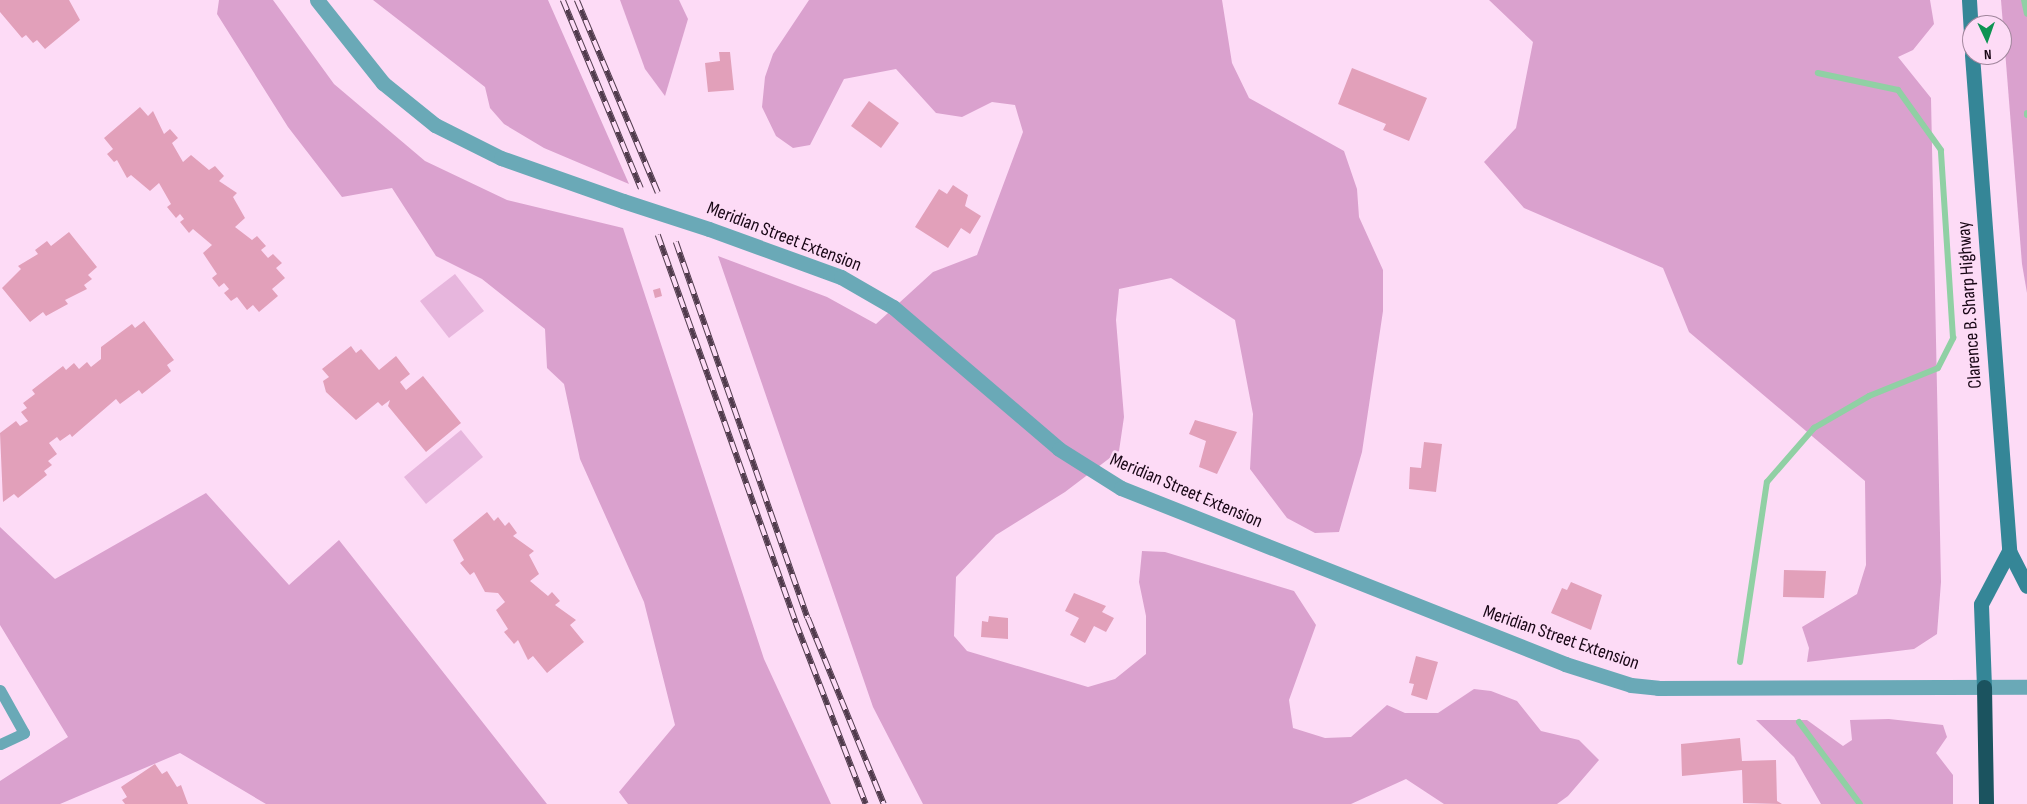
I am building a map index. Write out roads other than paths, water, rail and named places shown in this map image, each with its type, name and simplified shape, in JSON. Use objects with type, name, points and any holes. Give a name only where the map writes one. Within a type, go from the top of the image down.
[{"type":"highway","points":[[1984,687],[1986,804]]},
{"type":"main road","points":[[1968,0],[1969,15]]},
{"type":"main road","name":"Clarence B. Sharp Highway","points":[[1973,65],[2009,551],[2027,586]]},
{"type":"main road","points":[[1984,687],[1981,604],[2009,551]]},
{"type":"street","name":"Meridian Street Extension","points":[[317,0],[383,83],[435,125],[501,158],[829,272],[886,303],[1058,449],[1121,488],[1565,664],[1632,685],[1667,688],[2027,687]]},
{"type":"lane","points":[[0,690],[24,732],[0,744]]},
{"type":"waterway","points":[[2024,0],[2027,14]]},
{"type":"waterway","points":[[1740,662],[1767,482],[1814,428],[1869,396],[1938,368],[1953,338],[1941,150],[1898,90],[1818,73]]},
{"type":"waterway","points":[[1799,722],[1860,804]]},
{"type":"railway","points":[[563,0],[641,188]]},
{"type":"railway","points":[[577,0],[658,193]]},
{"type":"railway","points":[[658,235],[796,623],[866,804]]},
{"type":"railway","points":[[676,242],[808,618],[884,804]]}]
